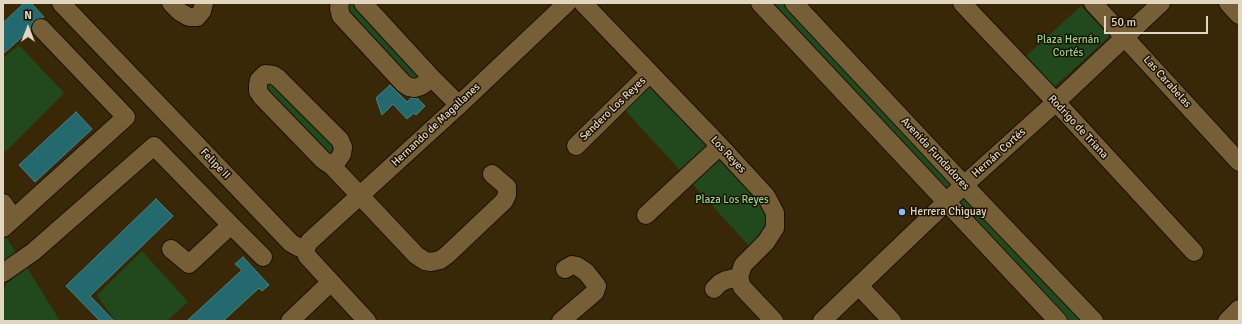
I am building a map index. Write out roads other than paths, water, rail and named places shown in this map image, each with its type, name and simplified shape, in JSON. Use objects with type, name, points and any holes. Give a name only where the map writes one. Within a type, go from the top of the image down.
[{"type":"street","name":"Felipe II","points":[[61,3],[291,243],[298,247],[306,247]]},
{"type":"street","points":[[172,3],[180,12],[190,17],[197,17],[202,11],[204,3]]},
{"type":"street","points":[[340,3],[339,8],[341,16],[404,84],[415,88],[421,86],[432,78]]},
{"type":"street","points":[[363,3],[459,105]]},
{"type":"street","name":"Hernando de Magallanes","points":[[306,247],[310,241],[459,105],[567,3]]},
{"type":"street","name":"Los Reyes","points":[[583,3],[766,196],[775,213],[775,228],[766,242],[743,265],[739,276]]},
{"type":"street","points":[[760,3],[1058,321]]},
{"type":"street","name":"Avenida Fundadores","points":[[794,3],[964,185],[1094,321]]},
{"type":"street","name":"Rodrigo de Triana","points":[[962,3],[1056,102],[1194,252]]},
{"type":"street","name":"Las Carabelas","points":[[1093,3],[1125,36],[1239,162]]},
{"type":"street","name":"Hernán Cortés","points":[[822,321],[964,185],[1056,102],[1161,3]]},
{"type":"street","points":[[1228,3],[1239,15]]},
{"type":"street","points":[[3,203],[8,223],[126,117],[41,28]]},
{"type":"street","name":"Sendero Los Reyes","points":[[576,146],[650,73]]},
{"type":"street","points":[[333,167],[342,154],[343,147],[340,140],[278,78],[273,74],[265,74],[259,80],[258,85],[258,91],[262,97],[323,160],[333,167],[416,255],[424,261],[431,262],[440,260],[447,255],[504,201],[508,195],[507,187],[492,174]]},
{"type":"street","points":[[3,273],[32,252],[154,146],[263,257]]},
{"type":"street","points":[[646,215],[720,146]]},
{"type":"street","points":[[171,248],[189,264],[231,225]]},
{"type":"street","points":[[306,247],[306,253],[308,256],[366,321]]},
{"type":"street","points":[[562,321],[595,292],[597,286],[586,272],[577,266],[572,265],[565,269]]},
{"type":"street","points":[[714,289],[720,283],[739,276],[742,287],[774,321]]},
{"type":"street","points":[[290,321],[331,282]]},
{"type":"street","points":[[859,286],[892,321]]},
{"type":"street","points":[[1227,321],[1239,309]]},
{"type":"place","name":"Herrera Chiguay","points":[[902,212]]},
{"type":"park label","name":"Plaza Hernán Cortés","points":[[1068,46]]},
{"type":"park label","name":"Plaza Los Reyes","points":[[732,200]]}]
